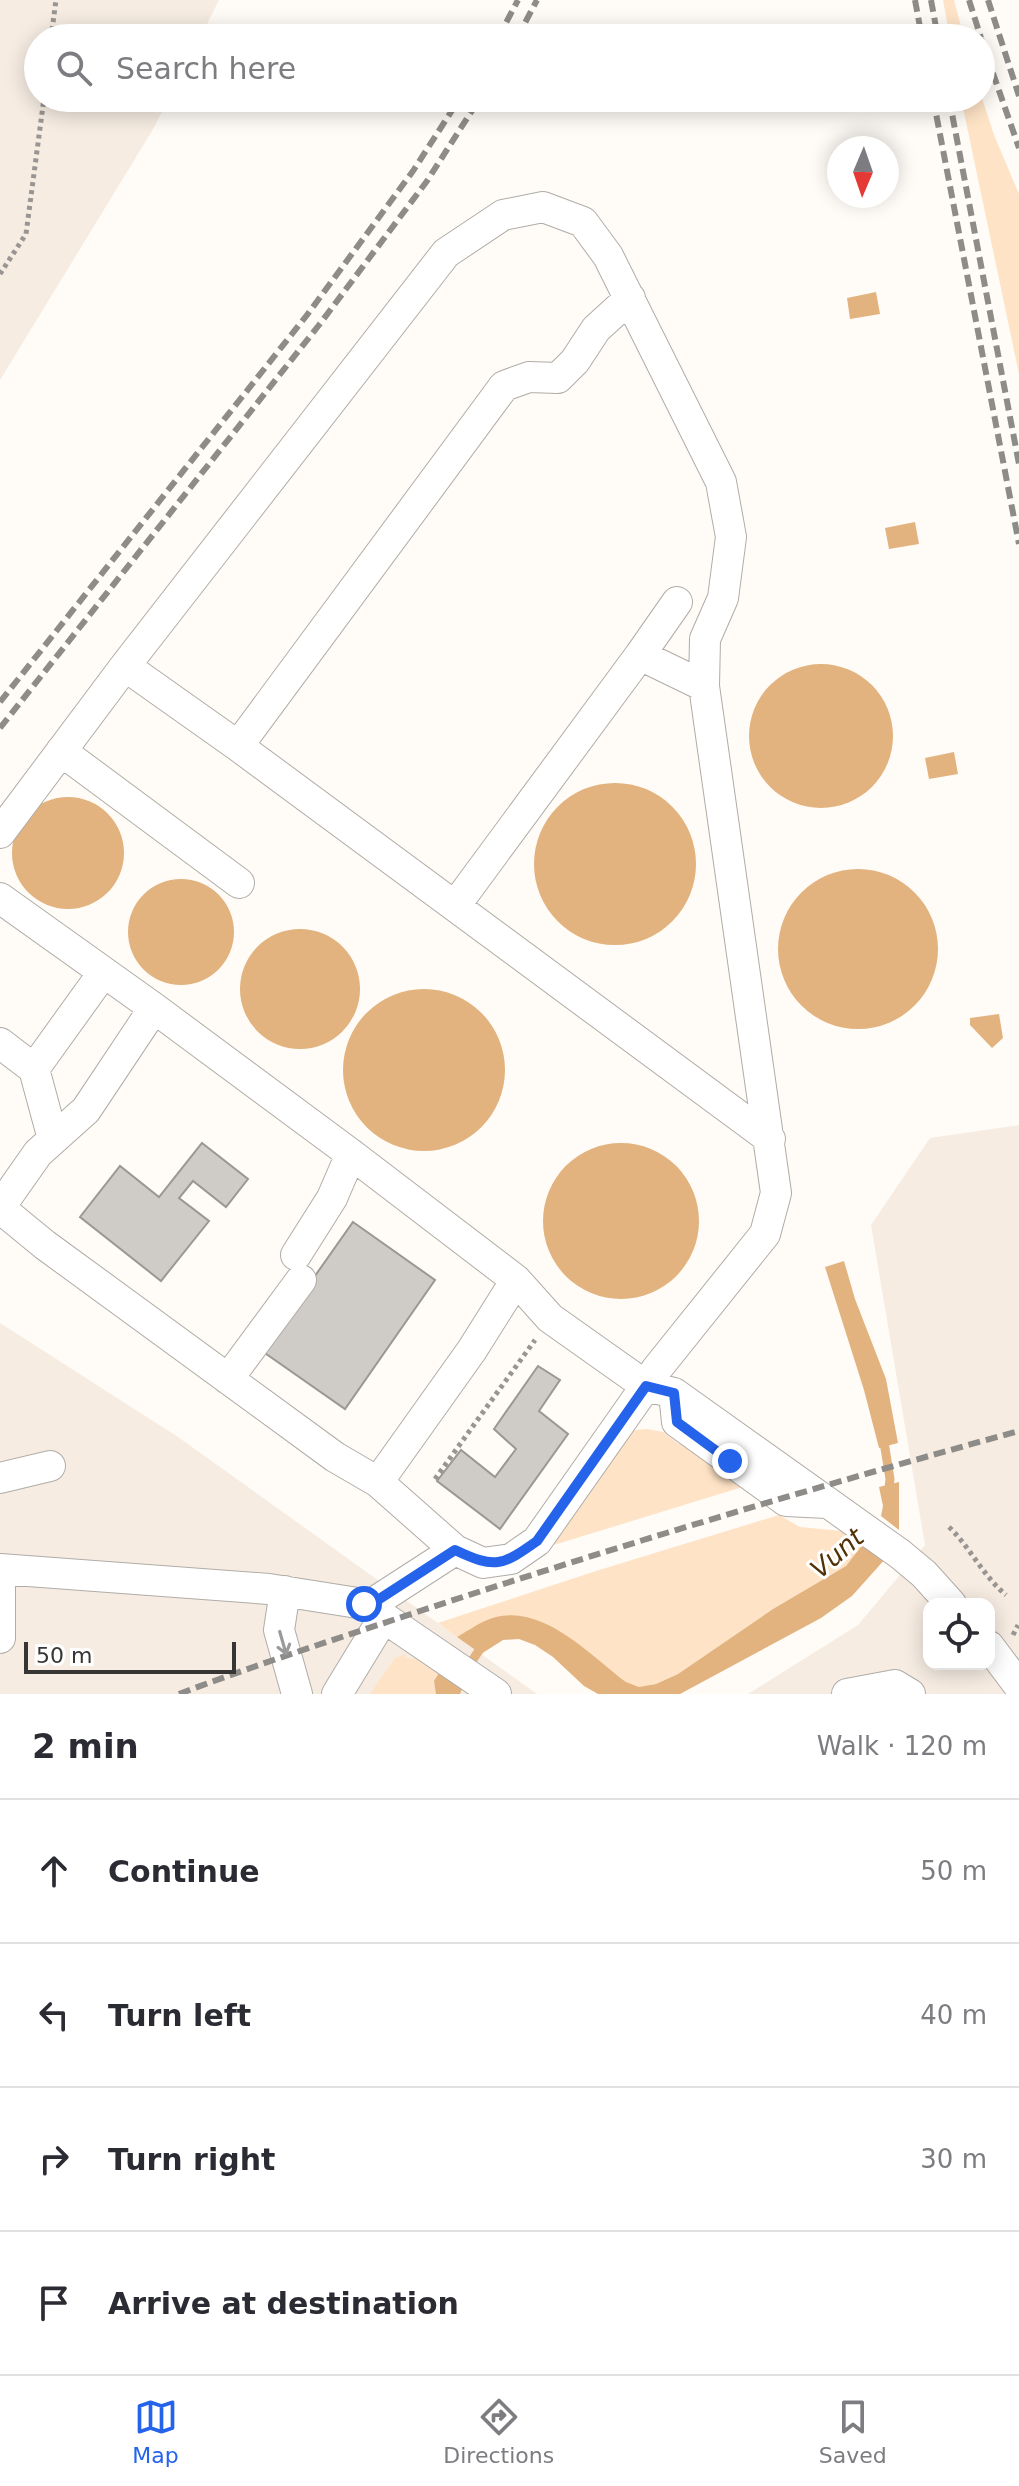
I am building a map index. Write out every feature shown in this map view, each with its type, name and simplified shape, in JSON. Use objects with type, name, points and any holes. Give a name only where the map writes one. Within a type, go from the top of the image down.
[{"type":"lane","points":[[0,833],[125,666],[446,253],[503,215],[543,207],[583,222],[608,256],[721,482],[731,537],[723,598],[705,639],[704,686],[776,1193],[765,1234],[656,1370],[660,1390]]},
{"type":"lane","points":[[238,746],[504,386],[529,377],[558,378],[575,361],[596,329],[630,298]]},
{"type":"lane","points":[[455,906],[677,602]]},
{"type":"lane","points":[[640,655],[704,686]]},
{"type":"lane","points":[[125,666],[770,1139]]},
{"type":"lane","points":[[61,751],[239,883]]},
{"type":"lane","points":[[0,898],[351,1154],[516,1280],[550,1318],[900,1554],[946,1598]]},
{"type":"lane","points":[[34,1069],[103,973]]},
{"type":"lane","points":[[154,1008],[86,1110],[38,1153],[0,1208],[45,1245],[335,1457],[378,1482],[455,1550],[483,1563],[511,1559],[537,1541],[660,1390]]},
{"type":"lane","points":[[0,1043],[34,1069],[53,1139]]},
{"type":"lane","points":[[228,1379],[298,1268],[351,1154]]},
{"type":"lane","points":[[378,1482],[472,1350],[516,1280]]},
{"type":"lane","points":[[0,1478],[50,1466]]},
{"type":"lane","points":[[337,1694],[375,1612],[455,1550]]},
{"type":"lane","points":[[0,1569],[285,1591],[364,1604],[496,1694]]},
{"type":"lane","points":[[0,1582],[0,1637]]},
{"type":"lane","points":[[285,1591],[279,1630],[297,1694]]},
{"type":"lane","points":[[995,1654],[1019,1686]]},
{"type":"lane","points":[[847,1694],[902,1691]]},
{"type":"path","points":[[53,24],[56,0]]},
{"type":"path","points":[[0,274],[26,234],[42,112]]},
{"type":"path","points":[[435,1479],[536,1340]]},
{"type":"path","points":[[949,1527],[1006,1595]]},
{"type":"shaded area","points":[[0,0],[219,0],[207,24],[24,24],[24,112],[162,112],[0,380]]},
{"type":"shaded area","points":[[943,0],[954,0],[960,24],[947,24]]},
{"type":"shaded area","points":[[964,112],[987,112],[1019,194],[1019,374]]},
{"type":"shaded area","points":[[876,292],[880,314],[850,319],[847,298]]},
{"type":"shaded area","points":[[915,522],[919,544],[889,549],[885,528]]},
{"type":"shaded area","points":[[821,664],[849,669],[872,685],[888,708],[893,736],[888,764],[872,787],[849,803],[821,808],[793,803],[770,787],[754,764],[749,736],[754,708],[770,685],[793,669]]},
{"type":"shaded area","points":[[954,752],[958,774],[929,779],[925,758]]},
{"type":"shaded area","points":[[615,783],[646,789],[672,807],[690,833],[696,864],[690,895],[672,921],[646,939],[615,945],[584,939],[558,921],[540,895],[534,864],[540,833],[558,807],[584,789]]},
{"type":"shaded area","points":[[68,797],[89,802],[107,814],[119,832],[124,853],[119,874],[107,892],[89,904],[68,909],[47,904],[29,892],[17,874],[12,853],[17,832],[29,814],[47,802]]},
{"type":"shaded area","points":[[858,869],[889,875],[914,893],[932,918],[938,949],[932,980],[914,1005],[889,1023],[858,1029],[827,1023],[802,1005],[784,980],[778,949],[784,918],[802,893],[827,875]]},
{"type":"shaded area","points":[[181,879],[201,883],[218,895],[230,912],[234,932],[230,952],[218,969],[201,981],[181,985],[161,981],[144,969],[132,952],[128,932],[132,912],[144,895],[161,883]]},
{"type":"shaded area","points":[[300,929],[323,934],[342,947],[355,966],[360,989],[355,1012],[342,1031],[323,1044],[300,1049],[277,1044],[258,1031],[245,1012],[240,989],[245,966],[258,947],[277,934]]},
{"type":"shaded area","points":[[424,989],[455,996],[481,1013],[498,1039],[505,1070],[498,1101],[481,1127],[455,1144],[424,1151],[393,1144],[367,1127],[350,1101],[343,1070],[350,1039],[367,1013],[393,996]]},
{"type":"shaded area","points":[[999,1014],[1003,1038],[992,1048],[970,1025],[970,1018]]},
{"type":"shaded area","points":[[1019,1125],[1019,1694],[748,1694],[858,1625],[925,1545],[871,1225],[930,1138]]},
{"type":"shaded area","points":[[621,1143],[651,1149],[676,1166],[693,1191],[699,1221],[693,1251],[676,1276],[651,1293],[621,1299],[591,1293],[566,1276],[549,1251],[543,1221],[549,1191],[566,1166],[591,1149]]},
{"type":"shaded area","points":[[844,1261],[886,1379],[898,1443],[879,1448],[825,1267]]},
{"type":"shaded area","points":[[0,1323],[178,1437],[537,1694],[0,1694]]},
{"type":"shaded area","points":[[647,1429],[663,1432],[679,1444],[683,1439],[749,1485],[544,1548],[626,1434]]},
{"type":"shaded area","points":[[899,1482],[899,1530],[881,1516],[883,1506],[879,1487]]},
{"type":"shaded area","points":[[779,1515],[800,1527],[852,1532],[863,1544],[846,1566],[773,1609],[678,1674],[656,1684],[639,1687],[626,1682],[559,1631],[473,1627],[457,1637],[438,1623],[596,1571]]},
{"type":"shaded area","points":[[863,1544],[886,1558],[852,1596],[821,1618],[680,1694],[598,1694],[535,1645],[519,1639],[503,1640],[481,1654],[457,1637],[496,1617],[514,1615],[532,1618],[566,1635],[626,1682],[639,1687],[656,1684],[678,1674],[773,1609],[846,1566]]},
{"type":"shaded area","points":[[406,1654],[405,1658],[420,1659],[439,1673],[434,1681],[436,1694],[370,1694],[395,1658]]},
{"type":"shaded area","points":[[439,1673],[462,1689],[460,1694],[436,1694],[434,1681]]},
{"type":"building","points":[[202,1143],[248,1179],[226,1207],[193,1181],[179,1198],[209,1221],[161,1281],[80,1217],[120,1166],[159,1197]]},
{"type":"building","points":[[353,1222],[435,1280],[345,1409],[262,1351]]},
{"type":"building","points":[[538,1366],[560,1380],[539,1411],[568,1434],[500,1529],[437,1481],[461,1450],[495,1477],[516,1449],[494,1429]]},
{"type":"waterway","name":"Vunt","points":[[883,1436],[890,1479],[888,1497]]},
{"type":"waterway","name":"Vunt","points":[[466,1670],[484,1643]]},
{"type":"railway","points":[[505,24],[518,0]]},
{"type":"railway","points":[[524,24],[537,0]]},
{"type":"railway","points":[[915,0],[919,24]]},
{"type":"railway","points":[[931,0],[935,24]]},
{"type":"railway","points":[[969,0],[977,24]]},
{"type":"railway","points":[[988,0],[1019,96]]},
{"type":"railway","points":[[995,79],[1019,148]]},
{"type":"railway","points":[[0,702],[307,315],[413,171],[451,112]]},
{"type":"railway","points":[[0,728],[319,325],[427,181],[471,112]]},
{"type":"railway","points":[[936,112],[1019,544]]},
{"type":"railway","points":[[952,112],[1019,464]]},
{"type":"railway","points":[[179,1694],[329,1641],[569,1563],[1019,1431]]},
{"type":"route","points":[[364,1604],[367,1607],[455,1550],[483,1563],[511,1559],[537,1541],[646,1386],[674,1393],[677,1422],[730,1461]]}]
